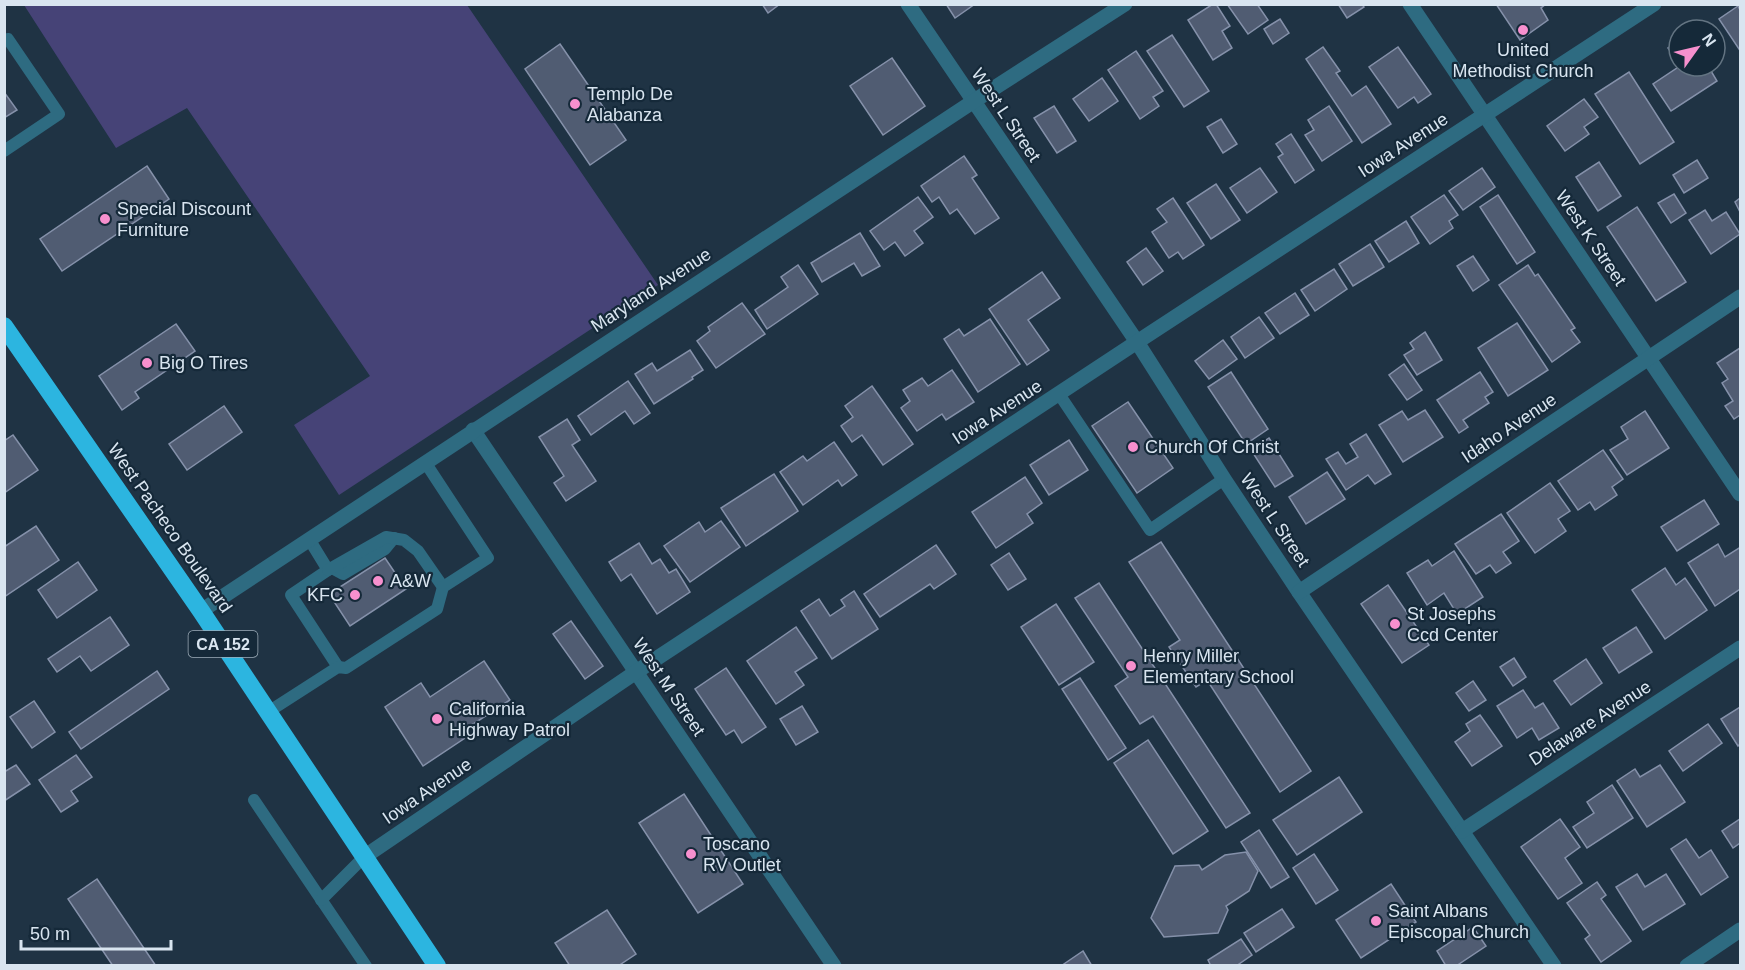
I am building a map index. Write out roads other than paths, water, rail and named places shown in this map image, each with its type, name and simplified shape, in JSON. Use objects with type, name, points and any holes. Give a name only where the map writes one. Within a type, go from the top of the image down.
[{"type":"highway","name":"West Pacheco Boulevard","points":[[4,326],[201,611],[437,966]]},
{"type":"street","name":"West L Street","points":[[908,4],[1137,342],[1224,479],[1548,963]]},
{"type":"street","name":"Maryland Avenue","points":[[201,611],[472,430],[1125,4]]},
{"type":"street","name":"West K Street","points":[[1410,4],[1740,494]]},
{"type":"street","name":"Iowa Avenue","points":[[364,857],[636,672],[1654,4]]},
{"type":"street","name":"Idaho Avenue","points":[[1299,592],[1740,297]]},
{"type":"street","name":"West M Street","points":[[472,430],[834,966]]},
{"type":"street","name":"Delaware Avenue","points":[[1461,831],[1740,648]]},
{"type":"street","points":[[1687,966],[1740,930]]},
{"type":"lane","points":[[4,151],[59,114],[6,38]]},
{"type":"lane","points":[[1059,394],[1150,530],[1224,479]]},
{"type":"lane","points":[[268,712],[338,667],[346,668],[437,609],[443,587],[488,558],[425,462]]},
{"type":"lane","points":[[338,667],[291,595],[330,569],[386,537],[404,540],[418,551],[443,587]]},
{"type":"lane","points":[[309,539],[330,569]]},
{"type":"lane","points":[[254,800],[366,966]]},
{"type":"lane","points":[[321,900],[364,857]]},
{"type":"place","name":"United Methodist Church","points":[[1523,30]]},
{"type":"place","name":"Templo De Alabanza","points":[[575,104]]},
{"type":"place","name":"Special Discount Furniture","points":[[105,219]]},
{"type":"place","name":"Big O Tires","points":[[147,363]]},
{"type":"place","name":"Church Of Christ","points":[[1133,447]]},
{"type":"place","name":"A&W","points":[[378,581]]},
{"type":"place","name":"KFC","points":[[355,595]]},
{"type":"place","name":"St Josephs Ccd Center","points":[[1395,624]]},
{"type":"place","name":"Henry Miller Elementary School","points":[[1131,666]]},
{"type":"place","name":"California Highway Patrol","points":[[437,719]]},
{"type":"place","name":"Toscano RV Outlet","points":[[691,854]]},
{"type":"place","name":"Saint Albans Episcopal Church","points":[[1376,921]]}]
